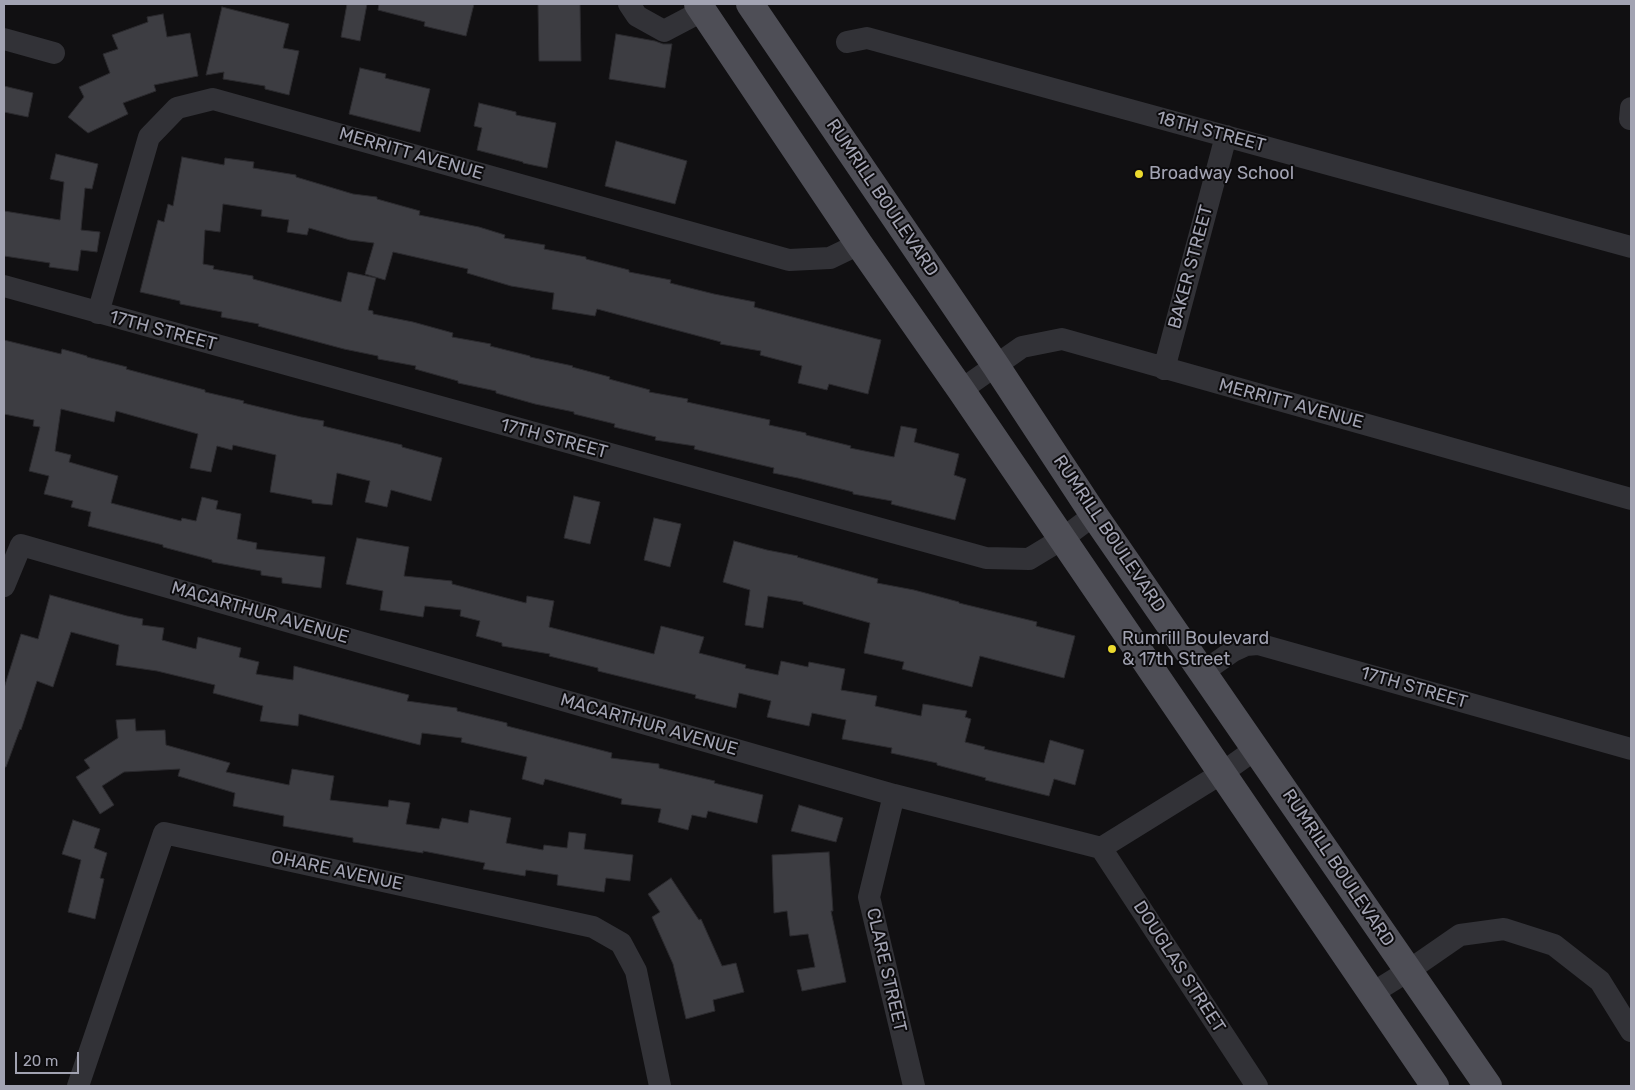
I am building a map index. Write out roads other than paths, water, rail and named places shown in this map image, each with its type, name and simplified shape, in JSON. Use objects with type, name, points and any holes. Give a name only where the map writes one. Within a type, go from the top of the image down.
[{"type":"main road","name":"RUMRILL BOULEVARD","points":[[750,4],[996,366],[1094,515],[1488,1086]]},
{"type":"main road","points":[[700,7],[859,244],[962,390],[1435,1086]]},
{"type":"street","points":[[629,4],[637,16],[664,31],[700,7]]},
{"type":"street","name":"18TH STREET","points":[[847,42],[867,38],[1631,246]]},
{"type":"street","points":[[4,39],[54,52]]},
{"type":"street","name":"MERRITT AVENUE","points":[[98,313],[149,137],[177,108],[213,99],[789,260],[830,258],[859,244]]},
{"type":"street","name":"BAKER STREET","points":[[1164,369],[1226,136]]},
{"type":"street","name":"17TH STREET","points":[[4,286],[986,558],[1029,559],[1062,539],[1094,515]]},
{"type":"street","name":"MERRITT AVENUE","points":[[962,390],[1022,346],[1062,340],[1631,498]]},
{"type":"street","name":"MACARTHUR AVENUE","points":[[4,586],[21,545],[894,794],[1101,848]]},
{"type":"street","name":"17TH STREET","points":[[1203,672],[1233,651],[1246,645],[1258,644],[1631,749]]},
{"type":"street","points":[[1101,848],[1222,773],[1256,748]]},
{"type":"street","name":"CLARE STREET","points":[[894,794],[869,897],[914,1086]]},
{"type":"street","name":"OHARE AVENUE","points":[[78,1086],[164,833],[594,927],[621,944],[636,971],[660,1086]]},
{"type":"street","name":"DOUGLAS STREET","points":[[1101,848],[1256,1086]]},
{"type":"street","points":[[1371,994],[1460,935],[1504,929],[1554,945],[1600,981],[1631,1031]]},
{"type":"place","name":"Broadway School","points":[[1139,174]]},
{"type":"place","name":"Rumrill Boulevard & 17th Street","points":[[1112,649]]}]
